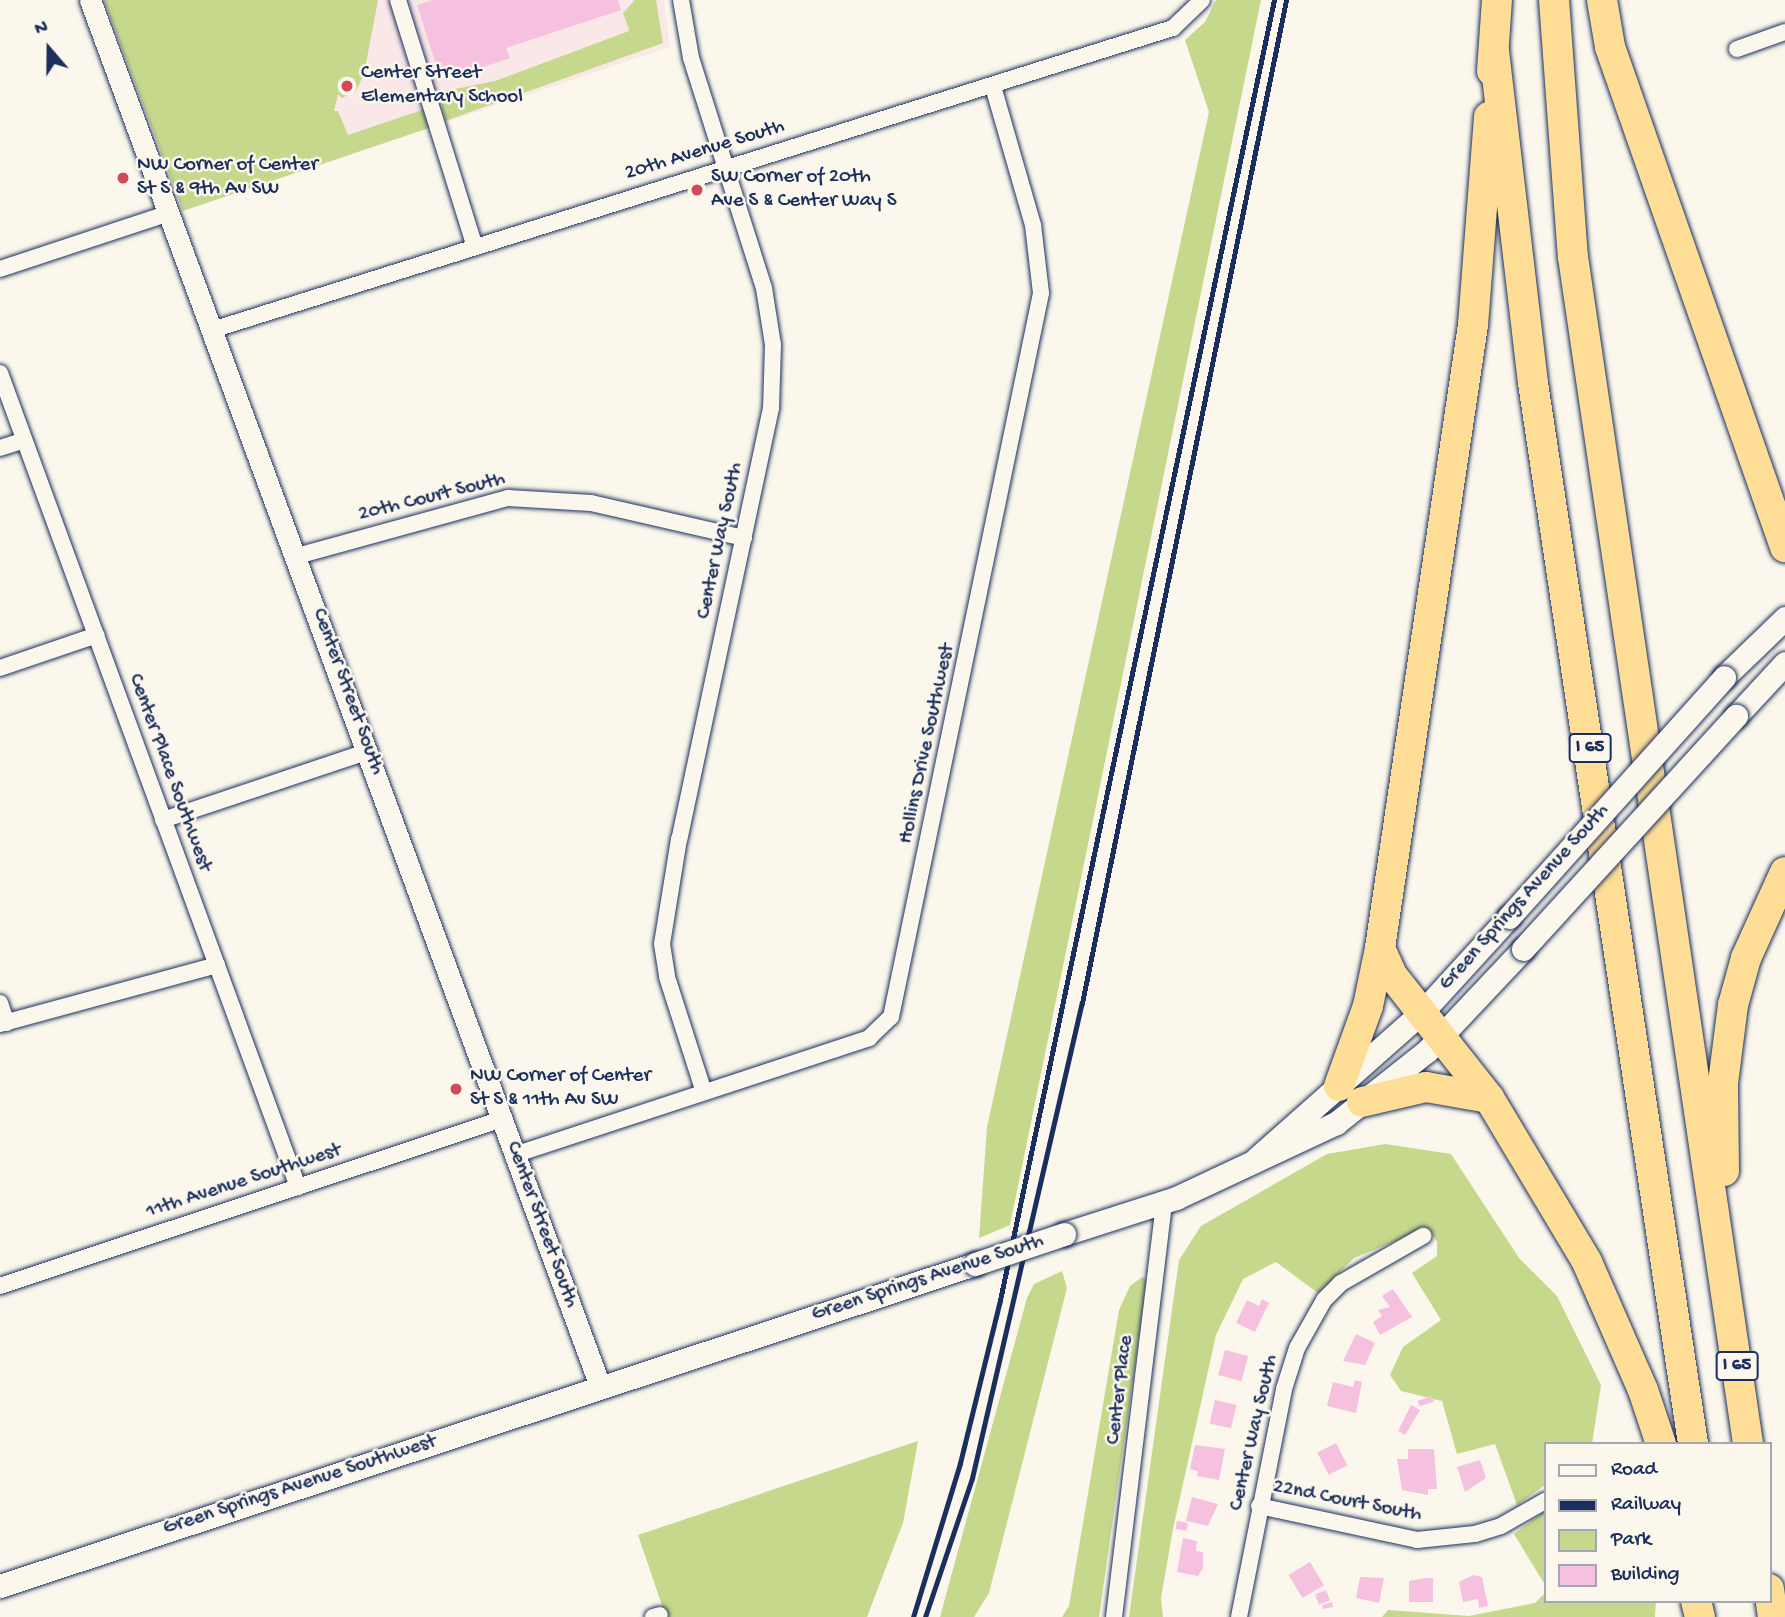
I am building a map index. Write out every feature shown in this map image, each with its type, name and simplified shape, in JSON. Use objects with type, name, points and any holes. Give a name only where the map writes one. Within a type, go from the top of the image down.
[{"type":"highway","name":"I 65","points":[[1497,0],[1494,51],[1533,383],[1693,1442]]},
{"type":"highway","name":"I 65","points":[[1554,0],[1573,257],[1748,1442]]},
{"type":"highway","points":[[1602,0],[1611,47],[1785,547]]},
{"type":"highway","points":[[1489,1098],[1426,1087],[1350,1094],[1380,948],[1473,325],[1494,51]]},
{"type":"highway","points":[[1757,469],[1785,486]]},
{"type":"highway","points":[[1726,1287],[1723,1083],[1733,1005],[1746,958],[1785,872]]},
{"type":"highway","points":[[1380,948],[1392,975],[1424,1010],[1489,1098],[1587,1262],[1643,1390],[1660,1442]]},
{"type":"main road","name":"Green Springs Avenue South","points":[[600,1386],[1164,1202],[1289,1149],[1350,1094],[1724,677],[1785,618]]},
{"type":"main road","name":"Green Springs Avenue South","points":[[1350,1094],[1443,1035],[1785,663]]},
{"type":"main road","name":"Green Springs Avenue Southwest","points":[[0,1586],[600,1386]]},
{"type":"street","name":"Center Street South","points":[[90,0],[369,751],[600,1386]]},
{"type":"street","points":[[398,0],[474,244]]},
{"type":"street","name":"Center Way South","points":[[681,0],[691,58],[764,288],[773,345],[771,408],[679,839],[662,944],[667,976],[704,1092]]},
{"type":"street","name":"20th Avenue South","points":[[212,330],[474,244],[1173,29],[1202,0]]},
{"type":"street","points":[[1737,49],[1785,32]]},
{"type":"street","name":"Hollins Drive Southwest","points":[[514,1155],[869,1038],[891,1017],[1041,293],[1033,225],[993,86]]},
{"type":"street","points":[[0,269],[169,213]]},
{"type":"street","name":"Center Place Southwest","points":[[0,373],[298,1187]]},
{"type":"street","points":[[0,448],[24,440]]},
{"type":"street","name":"20th Court South","points":[[297,556],[508,498],[564,499],[744,538]]},
{"type":"street","points":[[0,668],[97,635]]},
{"type":"street","points":[[163,820],[369,751]]},
{"type":"street","points":[[0,1003],[4,1023],[217,965]]},
{"type":"street","name":"11th Avenue Southwest","points":[[0,1286],[502,1119]]},
{"type":"street","name":"Center Place","points":[[1114,1617],[1164,1202]]},
{"type":"street","name":"Center Way South","points":[[1239,1617],[1259,1506],[1287,1378],[1307,1325],[1341,1283],[1423,1236]]},
{"type":"street","name":"22nd Court South","points":[[1259,1506],[1278,1513],[1430,1539],[1501,1526],[1544,1503]]},
{"type":"shaded area","name":"Center Street Elementary School","points":[[110,0],[664,0],[670,47],[188,209]]},
{"type":"green space","points":[[104,0],[378,0],[364,74],[356,91],[342,98],[338,94],[334,111],[338,111],[348,135],[428,108],[432,127],[183,211]]},
{"type":"green space","points":[[635,0],[656,0],[663,43],[445,121],[441,101],[450,90],[495,81],[629,31],[632,38],[623,13]]},
{"type":"green space","points":[[1216,0],[1261,0],[1010,1225],[979,1238],[987,1127],[1209,112],[1185,40],[1205,22]]},
{"type":"green space","points":[[1385,1144],[1451,1154],[1519,1258],[1557,1296],[1601,1385],[1592,1442],[1544,1442],[1544,1486],[1517,1505],[1495,1444],[1457,1454],[1442,1401],[1401,1391],[1390,1375],[1403,1347],[1441,1320],[1412,1273],[1437,1256],[1437,1241],[1426,1228],[1354,1258],[1318,1293],[1276,1262],[1243,1279],[1216,1335],[1173,1529],[1161,1598],[1163,1617],[1129,1617],[1179,1260],[1201,1226],[1327,1154]]},
{"type":"green space","points":[[1062,1271],[1067,1288],[989,1593],[974,1617],[940,1617],[1027,1298],[1034,1284]]},
{"type":"green space","points":[[1142,1277],[1147,1280],[1099,1617],[1062,1617],[1069,1606],[1119,1310],[1130,1286]]},
{"type":"green space","points":[[918,1441],[903,1523],[867,1617],[666,1617],[638,1535]]},
{"type":"green space","points":[[1544,1512],[1544,1583],[1514,1534]]},
{"type":"green space","points":[[1544,1594],[1544,1603],[1656,1603],[1655,1617],[1382,1617],[1388,1610],[1469,1616],[1535,1603]]},
{"type":"building","points":[[433,0],[618,0],[621,10],[506,48],[510,58],[455,77],[451,66],[438,71],[417,5]]},
{"type":"building","points":[[1393,1289],[1412,1317],[1380,1335],[1373,1322],[1382,1316],[1378,1310],[1390,1307],[1382,1296]]},
{"type":"building","points":[[1262,1299],[1269,1303],[1255,1332],[1236,1323],[1247,1300],[1259,1306]]},
{"type":"building","points":[[1356,1334],[1375,1343],[1365,1365],[1343,1361]]},
{"type":"building","points":[[1225,1350],[1248,1356],[1241,1381],[1218,1375]]},
{"type":"building","points":[[1355,1380],[1362,1382],[1356,1413],[1327,1406],[1333,1382],[1353,1387]]},
{"type":"building","points":[[1432,1396],[1434,1402],[1420,1406],[1418,1401]]},
{"type":"building","points":[[1215,1400],[1236,1405],[1231,1428],[1210,1423]]},
{"type":"building","points":[[1411,1405],[1420,1410],[1405,1435],[1398,1431]]},
{"type":"building","points":[[1336,1443],[1347,1465],[1329,1475],[1317,1453]]},
{"type":"building","points":[[1195,1445],[1225,1449],[1219,1480],[1197,1476],[1198,1471],[1190,1469]]},
{"type":"building","points":[[1408,1449],[1434,1449],[1437,1489],[1428,1489],[1428,1495],[1402,1490],[1397,1459],[1408,1459]]},
{"type":"building","points":[[1480,1460],[1486,1478],[1465,1492],[1457,1467]]},
{"type":"building","points":[[1192,1497],[1218,1504],[1208,1526],[1186,1521]]},
{"type":"building","points":[[1177,1521],[1188,1523],[1186,1531],[1176,1529]]},
{"type":"building","points":[[1183,1538],[1197,1541],[1196,1551],[1203,1552],[1203,1568],[1198,1576],[1177,1572]]},
{"type":"building","points":[[1310,1562],[1324,1585],[1302,1598],[1289,1575]]},
{"type":"building","points":[[1473,1575],[1482,1577],[1488,1606],[1479,1608],[1478,1599],[1463,1602],[1459,1582]]},
{"type":"building","points":[[1360,1577],[1384,1578],[1379,1603],[1356,1598]]},
{"type":"building","points":[[1433,1578],[1433,1602],[1409,1602],[1409,1581]]},
{"type":"building","points":[[1326,1590],[1330,1600],[1319,1605],[1315,1594]]},
{"type":"building","points":[[1332,1602],[1333,1607],[1323,1609],[1322,1605]]},
{"type":"railway","points":[[913,1617],[960,1463],[1000,1300],[1274,0]]},
{"type":"railway","points":[[925,1617],[972,1478],[1082,1003],[1286,0]]},
{"type":"place","name":"Center Street Elementary School","points":[[347,86]]},
{"type":"place","name":"NW Corner of Center St S & 9th Av SW","points":[[123,178]]},
{"type":"place","name":"SW Corner of 20th Ave S & Center Way S","points":[[697,190]]},
{"type":"place","name":"NW Corner of Center St S & 11th Av SW","points":[[456,1089]]}]
